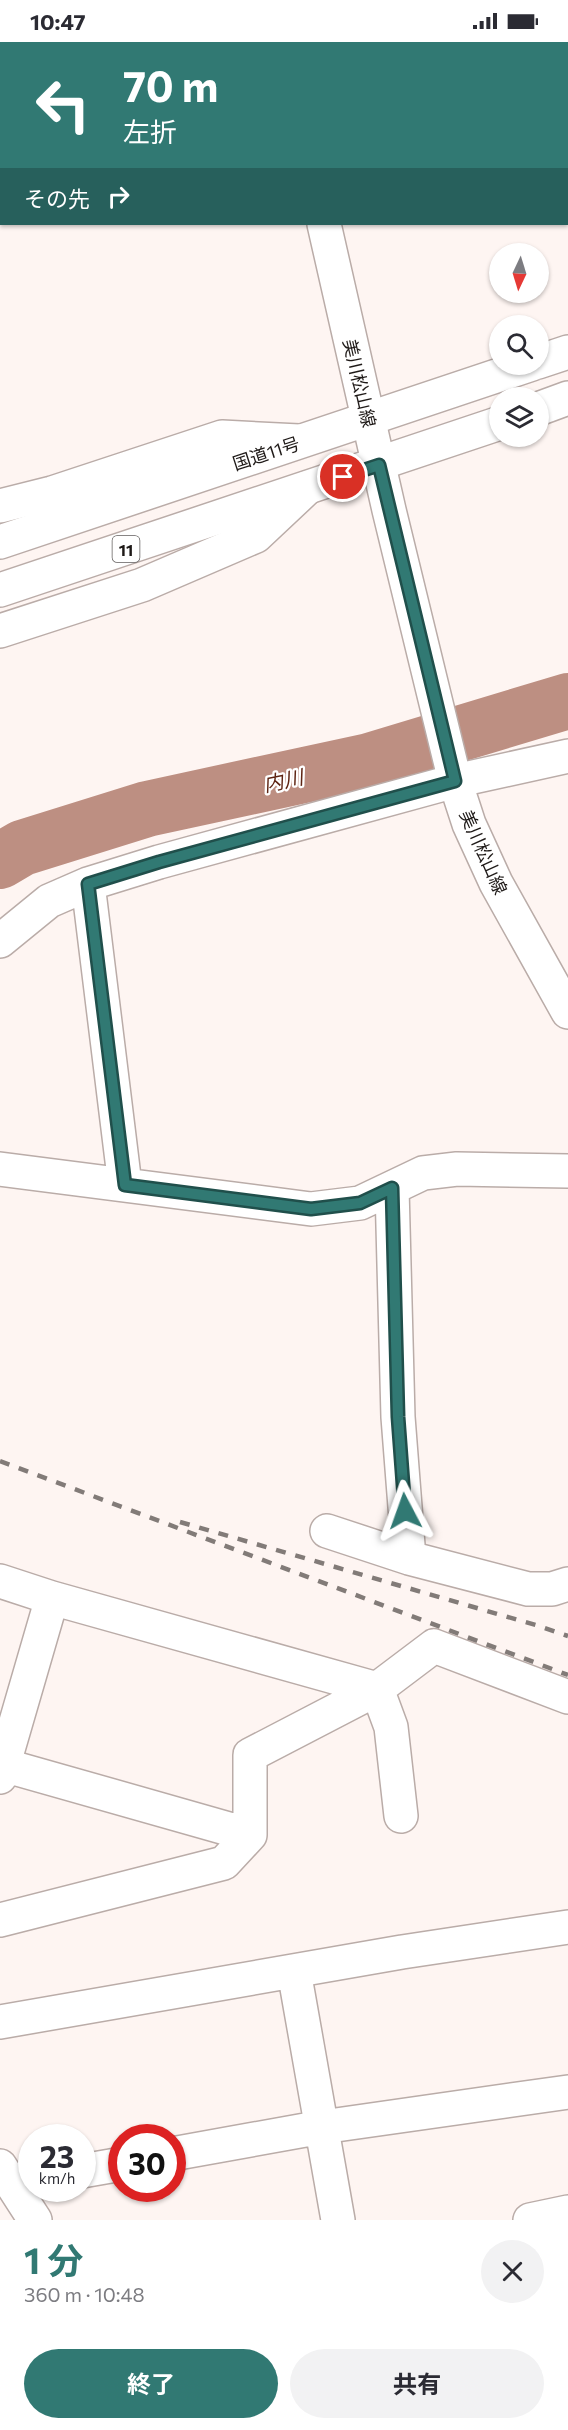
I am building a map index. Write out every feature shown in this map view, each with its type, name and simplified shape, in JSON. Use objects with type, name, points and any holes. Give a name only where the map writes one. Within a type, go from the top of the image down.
[{"type":"main road","name":"美川松山線","points":[[324,225],[453,775],[469,824],[496,883],[568,1011]]},
{"type":"main road","points":[[549,358],[568,352]]},
{"type":"main road","name":"国道11号","points":[[0,542],[499,375]]},
{"type":"main road","points":[[549,405],[568,398]]},
{"type":"main road","name":"11","points":[[0,590],[489,427]]},
{"type":"main road","points":[[0,506],[52,493],[222,437],[300,441]]},
{"type":"main road","points":[[0,631],[142,585],[256,536],[308,489]]},
{"type":"main road","points":[[0,940],[49,902],[88,884],[453,775],[568,756]]},
{"type":"main road","points":[[88,884],[125,1185]]},
{"type":"main road","points":[[0,1169],[311,1209],[360,1203],[423,1173],[457,1168],[568,1172]]},
{"type":"main road","points":[[392,1188],[398,1417],[409,1558]]},
{"type":"main road","points":[[327,1531],[409,1558],[528,1589],[552,1589],[568,1584]]},
{"type":"main road","points":[[0,1581],[52,1598],[377,1689]]},
{"type":"main road","points":[[52,1598],[1,1769],[250,1835]]},
{"type":"main road","points":[[0,1920],[224,1863],[250,1835],[250,1755],[377,1689],[434,1646],[568,1697]]},
{"type":"main road","points":[[377,1689],[391,1727],[401,1816]]},
{"type":"main road","points":[[0,2022],[294,1971],[568,1927]]},
{"type":"main road","points":[[294,1971],[338,2220]]},
{"type":"main road","points":[[186,2151],[322,2127],[568,2091]]},
{"type":"main road","points":[[11,2179],[35,2220]]},
{"type":"main road","points":[[530,2220],[568,2212]]},
{"type":"waterway","name":"内川","points":[[0,861],[22,848],[147,809],[369,761],[568,701]]},
{"type":"railway","points":[[0,1461],[568,1675]]},
{"type":"railway","points":[[180,1522],[568,1636]]},
{"type":"route","points":[[343,477],[379,465],[455,781],[159,862],[88,884],[125,1185],[311,1209],[360,1203],[392,1188],[398,1417],[405,1511]]}]
